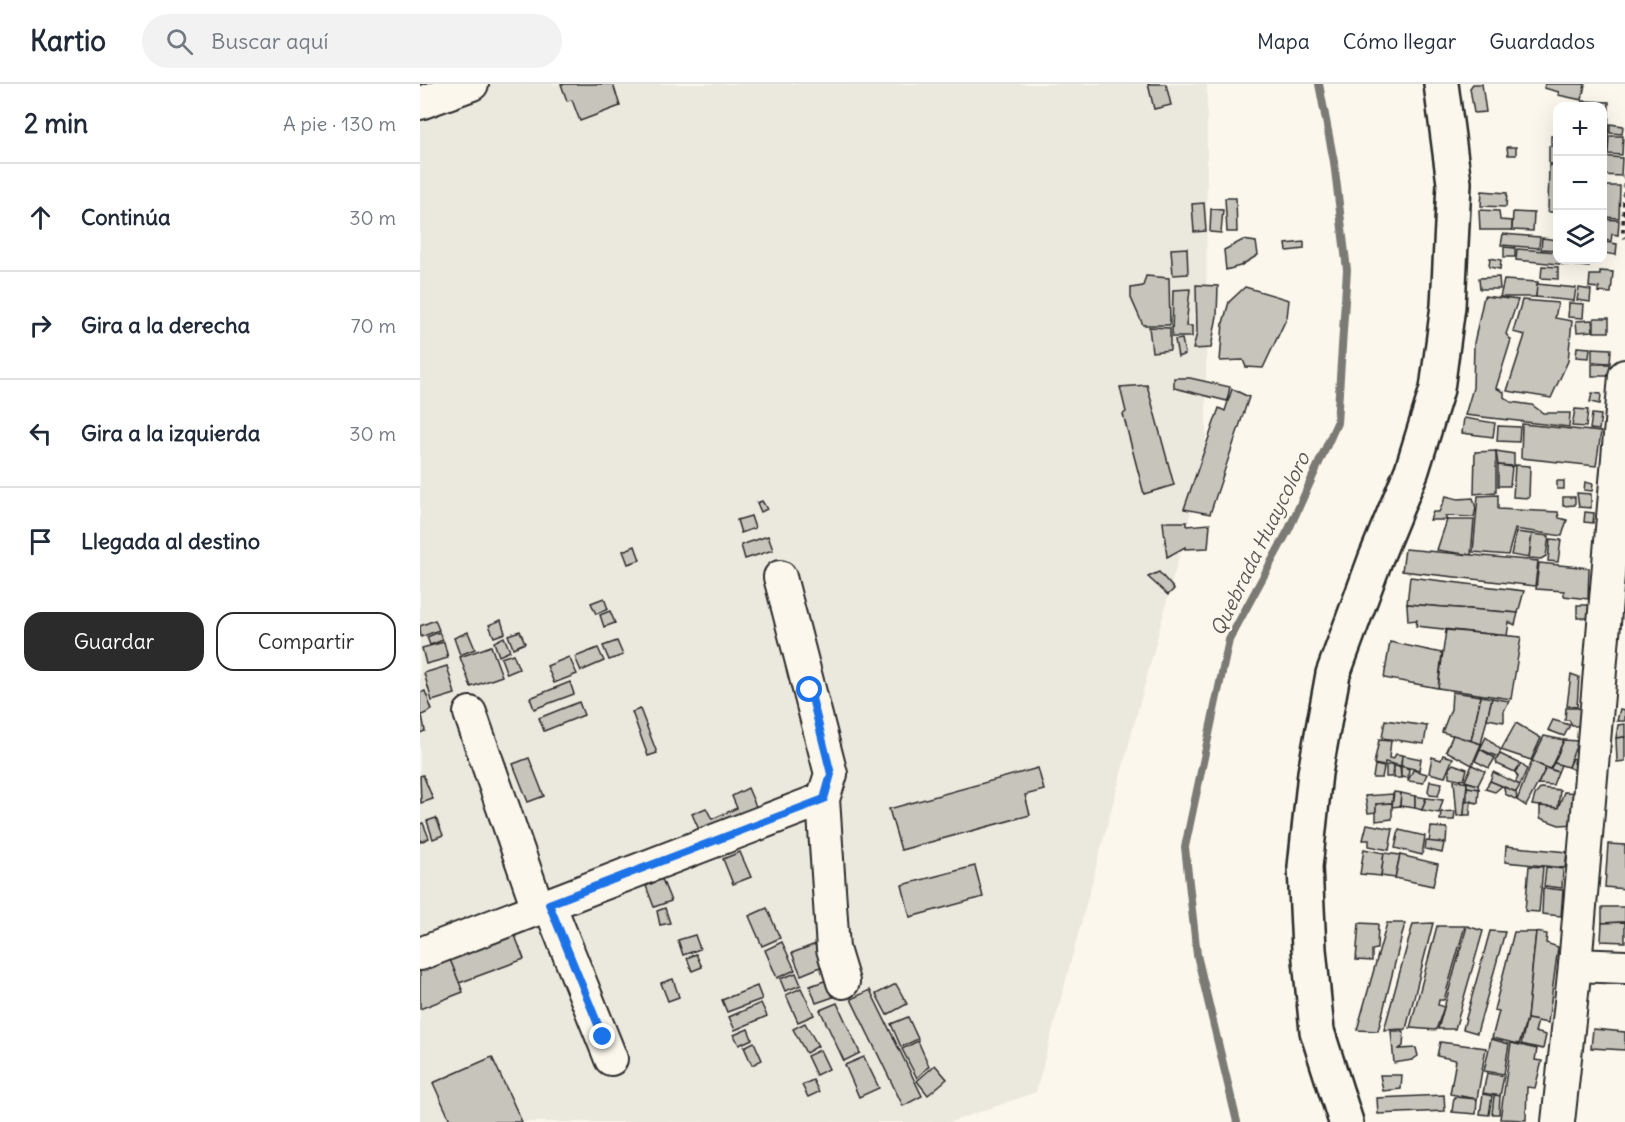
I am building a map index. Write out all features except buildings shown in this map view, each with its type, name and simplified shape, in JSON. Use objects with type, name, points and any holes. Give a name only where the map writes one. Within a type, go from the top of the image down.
[{"type":"main road","points":[[1346,1122],[1317,1031],[1309,949],[1305,867],[1315,773],[1333,674],[1375,560],[1412,470],[1437,388],[1448,306],[1455,183],[1441,84]]},
{"type":"street","points":[[420,103],[472,84]]},
{"type":"street","points":[[1558,1122],[1575,965],[1625,376]]},
{"type":"street","points":[[780,577],[831,774],[824,799],[833,949],[843,982]]},
{"type":"street","points":[[470,713],[543,906],[611,1059]]},
{"type":"street","points":[[420,954],[824,799]]},
{"type":"street","points":[[1575,965],[1625,967]]},
{"type":"path","points":[[1625,174],[1623,234],[1625,238]]},
{"type":"shaded area","points":[[420,84],[1207,84],[1206,455],[1036,1092],[951,1122],[420,1122]]},
{"type":"waterway","name":"Quebrada Huaycoloro","points":[[1237,1122],[1197,955],[1185,847],[1229,640],[1289,529],[1337,423],[1347,270],[1334,162],[1319,84]]},
{"type":"route","points":[[603,1037],[549,904],[824,799],[831,774],[810,690]]}]
